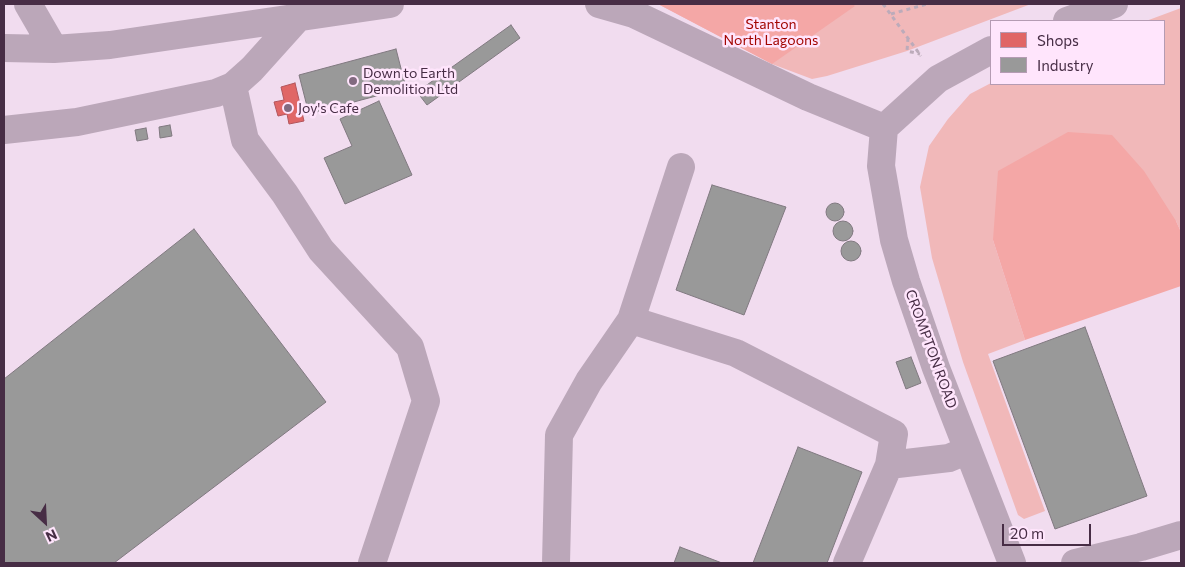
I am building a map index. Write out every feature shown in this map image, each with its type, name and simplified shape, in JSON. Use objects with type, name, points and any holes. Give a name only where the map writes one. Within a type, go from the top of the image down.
[{"type":"street","points":[[28,4],[54,49]]},
{"type":"street","points":[[4,48],[54,49],[110,45],[390,4]]},
{"type":"street","points":[[599,4],[634,14],[808,97],[884,128],[931,86],[990,51]]},
{"type":"street","points":[[1070,20],[1114,4]]},
{"type":"street","points":[[4,130],[86,120],[216,93],[233,86],[252,69],[297,19]]},
{"type":"street","points":[[233,86],[245,140],[285,194],[321,250],[410,347],[426,401],[372,563]]},
{"type":"street","name":"CROMPTON ROAD","points":[[884,128],[881,166],[894,240],[906,281],[930,350],[1012,563]]},
{"type":"street","points":[[556,563],[560,435],[589,381],[631,320],[681,167]]},
{"type":"street","points":[[631,320],[736,353],[894,434],[889,465],[847,563]]},
{"type":"street","points":[[889,465],[949,458],[968,450]]},
{"type":"street","points":[[1075,563],[1181,535]]},
{"type":"path","points":[[883,4],[920,54],[931,86]]},
{"type":"path","points":[[892,14],[927,4]]},
{"type":"path","points":[[908,37],[907,51],[920,54]]},
{"type":"green space","name":"Stanton North Lagoons","points":[[658,4],[1031,4],[907,51],[812,79],[772,64]]},
{"type":"green space","points":[[658,4],[852,4],[855,6],[772,64]]},
{"type":"green space","points":[[1181,8],[1181,232],[1176,221],[993,240],[1025,340],[988,354],[1045,511],[1024,519],[1018,515],[963,362],[932,258],[920,187],[929,146],[948,119],[970,94],[990,84],[1165,85],[1165,20],[1149,20]]},
{"type":"green space","points":[[1068,132],[1112,135],[1144,171],[1181,232],[1181,286],[1025,340],[993,240],[998,171]]},
{"type":"building: Shops","name":"Joy's Cafe","points":[[295,83],[304,121],[289,124],[287,114],[278,116],[274,102],[284,100],[281,87]]},
{"type":"building: Industry","points":[[511,25],[520,38],[427,105],[417,92]]},
{"type":"building: Industry","name":"Down to Earth Demolition Ltd","points":[[396,49],[406,88],[309,114],[299,75]]},
{"type":"building: Industry","points":[[379,101],[412,175],[345,204],[324,158],[352,146],[340,119]]},
{"type":"building: Industry","points":[[170,125],[172,136],[160,138],[159,127]]},
{"type":"building: Industry","points":[[146,128],[148,139],[137,141],[135,130]]},
{"type":"building: Industry","points":[[712,185],[786,207],[744,315],[676,290]]},
{"type":"building: Industry","points":[[831,203],[839,203],[844,208],[842,219],[831,221],[826,216],[826,208]]},
{"type":"building: Industry","points":[[843,221],[850,224],[853,231],[850,238],[843,241],[836,238],[833,231],[836,224]]},
{"type":"building: Industry","points":[[194,229],[326,402],[114,563],[4,563],[4,379]]},
{"type":"building: Industry","points":[[851,241],[858,244],[861,251],[858,258],[851,261],[844,258],[841,251],[844,244]]},
{"type":"building: Industry","points":[[1085,327],[1147,496],[1055,529],[993,361]]},
{"type":"building: Industry","points":[[911,357],[921,383],[906,389],[896,362]]},
{"type":"building: Industry","points":[[798,447],[862,472],[827,563],[753,563]]},
{"type":"building: Industry","points":[[680,547],[722,563],[674,563]]},
{"type":"place","name":"Down to Earth Demolition Ltd","points":[[353,81]]},
{"type":"place","name":"Joy's Cafe","points":[[288,108]]}]
